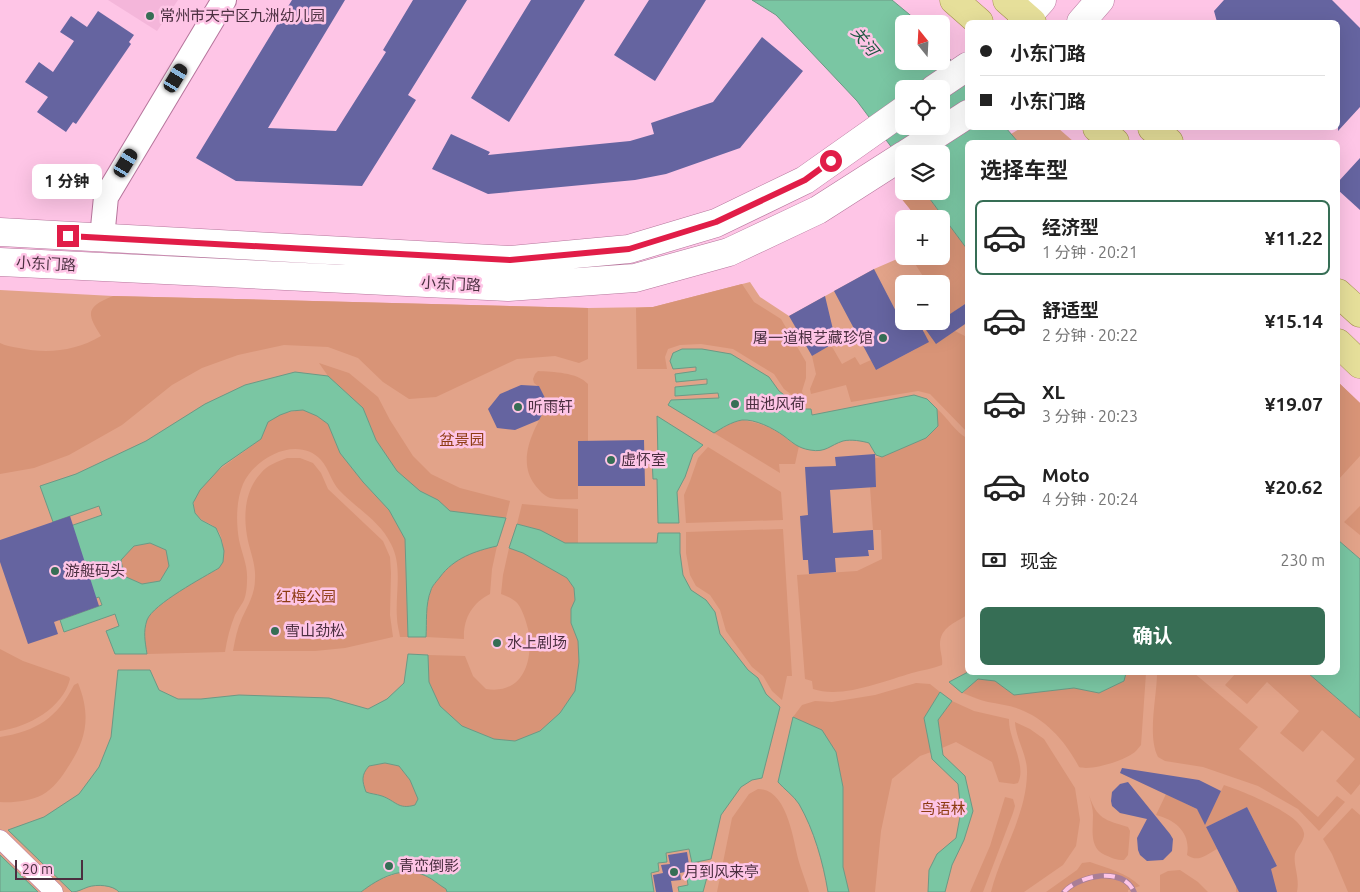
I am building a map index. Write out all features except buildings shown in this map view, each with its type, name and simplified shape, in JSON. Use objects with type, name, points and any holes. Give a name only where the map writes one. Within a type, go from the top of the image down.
[{"type":"main road","points":[[954,0],[977,20]]},
{"type":"main road","points":[[1083,20],[1100,0]]},
{"type":"main road","points":[[947,80],[965,68]]},
{"type":"main road","name":"小东门路","points":[[0,232],[510,260],[629,249],[716,222],[805,180],[895,116]]},
{"type":"main road","name":"小东门路","points":[[919,145],[965,116]]},
{"type":"main road","points":[[1100,130],[1112,140]]},
{"type":"main road","points":[[1155,130],[1167,140]]},
{"type":"main road","name":"小东门路","points":[[0,262],[508,287],[635,278],[729,252],[818,210],[895,160]]},
{"type":"main road","points":[[1340,295],[1360,313]]},
{"type":"main road","points":[[1340,345],[1360,364]]},
{"type":"street","points":[[102,238],[106,197],[224,0]]},
{"type":"street","points":[[0,839],[54,892]]},
{"type":"shaded area","name":"常州市天宁区九洲幼儿园","points":[[108,0],[178,0],[157,31]]},
{"type":"green space","points":[[1018,130],[1060,130],[1072,140],[1016,140],[1011,134]]},
{"type":"green space","name":"红梅公园","points":[[903,200],[931,200],[938,210],[911,210]]},
{"type":"green space","points":[[903,200],[931,200],[938,210],[911,210]]},
{"type":"green space","name":"红梅公园","points":[[950,226],[965,246],[965,675],[1310,675],[1360,718],[1360,892],[0,892],[0,290],[113,296],[588,308],[653,307],[750,282],[760,297],[789,316],[874,269],[895,260],[895,265],[950,265]]},
{"type":"green space","points":[[950,226],[965,246],[965,304],[950,314],[950,275],[922,275],[916,265],[950,265]]},
{"type":"green space","points":[[742,284],[754,302],[781,319],[806,362],[806,378],[802,391],[804,399],[800,401],[784,389],[774,374],[733,349],[701,344],[680,345],[668,349],[665,357],[667,369],[637,369],[636,308],[653,307]]},
{"type":"green space","points":[[113,296],[588,308],[588,359],[579,363],[555,356],[517,359],[436,397],[409,399],[383,382],[358,358],[328,347],[284,345],[238,355],[202,368],[172,385],[122,425],[69,455],[34,468],[0,474],[0,343],[40,351],[61,350],[82,345],[101,336],[93,322],[91,312],[93,307]]},
{"type":"green space","points":[[926,330],[955,331],[965,336],[965,430],[930,394],[918,391],[851,402],[846,385],[811,394],[810,389],[816,374],[812,356],[831,345],[842,364],[855,357],[860,365],[871,360],[876,370],[916,349]]},
{"type":"green space","points":[[319,363],[349,373],[378,397],[413,456],[431,474],[460,488],[510,501],[506,518],[450,511],[438,500],[420,491],[397,471],[376,440],[363,408],[328,376]]},
{"type":"green space","points":[[538,371],[571,375],[578,377],[588,384],[588,441],[578,441],[578,499],[548,497],[537,487],[530,475],[527,465],[529,444],[537,424],[548,405],[539,387],[534,383],[533,379]]},
{"type":"green space","points":[[1340,384],[1360,403],[1360,559],[1340,542]]},
{"type":"green space","points":[[1340,384],[1360,403],[1360,456],[1340,478]]},
{"type":"green space","points":[[937,409],[965,436],[965,616],[949,626],[943,634],[940,645],[942,665],[863,688],[837,692],[824,692],[813,689],[812,681],[805,679],[797,575],[857,571],[882,559],[881,530],[873,530],[870,487],[876,486],[875,458],[882,457],[926,438],[938,426]]},
{"type":"green space","points":[[303,410],[317,416],[328,424],[340,453],[389,510],[405,539],[408,637],[400,637],[397,620],[397,562],[391,544],[381,528],[339,490],[321,460],[312,453],[301,449],[289,449],[278,452],[257,465],[243,484],[238,504],[237,526],[247,570],[247,589],[244,600],[235,615],[225,652],[147,654],[145,629],[151,614],[168,599],[219,568],[221,564],[223,548],[221,537],[216,528],[196,514],[194,505],[196,496],[210,478],[260,439],[271,419],[284,413]]},
{"type":"green space","points":[[743,420],[768,427],[799,446],[795,464],[779,464],[780,473],[714,433],[732,423]]},
{"type":"green space","points":[[708,447],[781,492],[783,520],[686,523],[684,495],[698,458]]},
{"type":"green space","points":[[287,458],[300,458],[313,463],[321,473],[328,489],[383,541],[390,557],[390,615],[393,637],[345,648],[315,651],[233,651],[239,626],[251,599],[255,584],[255,569],[248,541],[245,514],[248,496],[255,480],[266,468]]},
{"type":"green space","points":[[522,504],[578,509],[578,543],[565,543],[540,530],[517,524]]},
{"type":"green space","points":[[1360,506],[1360,535],[1344,522]]},
{"type":"green space","points":[[783,529],[792,676],[787,676],[782,700],[772,691],[763,676],[752,667],[726,631],[720,610],[710,595],[696,586],[690,575],[686,553],[686,532]]},
{"type":"green space","points":[[150,543],[167,550],[169,566],[160,581],[142,584],[124,576],[121,560],[134,546]]},
{"type":"green space","points":[[497,546],[492,569],[490,594],[478,602],[470,612],[465,625],[464,639],[426,637],[428,602],[435,584],[446,570],[458,560],[481,550]]},
{"type":"green space","points":[[509,548],[523,553],[567,578],[574,588],[575,600],[571,609],[571,623],[578,641],[579,662],[575,691],[560,713],[540,731],[515,741],[494,739],[462,726],[440,706],[429,682],[428,655],[465,656],[473,676],[486,689],[499,689],[518,681],[527,663],[529,640],[528,629],[520,607],[512,599],[501,594]]},
{"type":"green space","points":[[0,649],[23,661],[69,677],[70,679],[60,699],[43,714],[22,725],[0,731]]},
{"type":"green space","points":[[1126,675],[1146,675],[1141,745],[1133,753],[1121,760],[1091,768],[1079,767],[1068,749],[1054,732],[1029,713],[963,693],[978,679],[995,681],[1014,695],[1074,688],[1099,693],[1124,681]]},
{"type":"green space","points":[[1157,675],[1196,675],[1258,727],[1239,749],[1318,817],[1337,796],[1345,802],[1319,831],[1298,809],[1258,786],[1203,767],[1165,761],[1158,757],[1153,738]]},
{"type":"green space","points":[[1234,675],[1310,675],[1360,718],[1360,784],[1351,795],[1336,781],[1355,759],[1322,730],[1303,752],[1280,733],[1299,711],[1267,682],[1247,704],[1225,685]]},
{"type":"green space","points":[[78,683],[85,706],[85,726],[79,747],[66,771],[42,795],[21,801],[0,802],[0,737],[25,731],[44,721],[53,714],[74,685]]},
{"type":"green space","points":[[916,683],[930,684],[940,692],[924,718],[931,752],[920,756],[892,779],[881,831],[875,892],[849,892],[843,867],[843,787],[822,730],[793,717],[802,705],[815,701],[832,702],[875,695]]},
{"type":"green space","points":[[952,701],[974,711],[1009,719],[1009,726],[1019,760],[1020,776],[1018,783],[999,782],[992,762],[956,742],[942,748],[938,720]]},
{"type":"green space","points":[[1015,722],[1030,729],[1044,739],[1075,788],[1080,820],[1076,846],[1063,865],[1024,892],[991,892],[1018,819],[1026,789],[1027,767]]},
{"type":"green space","points":[[385,763],[399,766],[410,780],[419,799],[415,805],[401,806],[382,796],[366,792],[363,778],[366,769],[369,766]]},
{"type":"green space","points":[[1224,785],[1270,804],[1293,818],[1300,826],[1304,836],[1295,854],[1298,881],[1297,892],[1236,892],[1236,887],[1277,866],[1247,807],[1206,827],[1217,849],[1206,856],[1198,858],[1187,855],[1187,840],[1176,824],[1156,815],[1166,794],[1209,815]]},
{"type":"green space","points":[[758,789],[768,791],[776,797],[783,807],[809,892],[717,892],[732,818],[749,794]]},
{"type":"green space","points":[[1089,795],[1099,814],[1108,820],[1128,827],[1130,831],[1128,855],[1124,860],[1105,855],[1096,848],[1093,838],[1092,805]]},
{"type":"green space","points":[[1005,797],[1013,799],[1015,806],[1013,813],[983,892],[970,892],[990,846]]},
{"type":"green space","points":[[1352,808],[1360,815],[1360,892],[1348,892],[1332,854],[1323,839]]},
{"type":"green space","points":[[1090,862],[1123,874],[1140,886],[1128,890],[1128,892],[1046,892],[1077,870],[1082,863]]},
{"type":"green space","points":[[1180,870],[1198,882],[1208,892],[1160,892],[1160,875],[1168,871]]},
{"type":"green space","points":[[401,872],[425,875],[446,889],[447,892],[361,892],[374,882]]},
{"type":"water","name":"关河","points":[[752,0],[892,0],[910,15],[895,15],[895,70],[950,70],[950,59],[965,78],[965,130],[1008,130],[1016,140],[965,140],[965,246],[950,226],[950,210],[938,210],[931,200],[950,200],[950,145],[895,145],[895,152],[857,101],[776,15]]},
{"type":"water","points":[[682,349],[702,349],[731,354],[769,377],[779,391],[803,409],[811,409],[812,415],[914,395],[927,399],[937,409],[938,426],[926,438],[882,457],[876,455],[869,443],[849,440],[820,450],[806,449],[796,445],[769,427],[747,420],[734,422],[714,433],[668,405],[671,400],[719,398],[718,393],[675,396],[675,387],[707,384],[707,379],[676,382],[675,374],[696,371],[696,367],[673,369],[670,361],[673,353]]},
{"type":"water","points":[[295,372],[328,376],[363,408],[376,440],[397,471],[420,491],[438,500],[450,511],[506,518],[497,546],[481,550],[458,560],[433,585],[428,602],[426,637],[408,637],[405,539],[389,510],[340,453],[328,424],[317,416],[303,410],[291,411],[268,422],[261,439],[222,466],[200,490],[193,503],[195,513],[201,520],[216,528],[224,551],[223,562],[219,568],[168,599],[151,614],[145,629],[147,654],[115,654],[106,631],[119,626],[115,614],[64,632],[60,620],[102,605],[99,597],[37,619],[13,546],[102,515],[99,506],[53,522],[40,486],[76,474],[146,441],[205,404],[245,385]],"holes":[[[150,543],[166,550],[169,566],[160,581],[142,584],[124,576],[121,560],[134,546]]]},
{"type":"water","points":[[657,416],[703,445],[693,454],[685,477],[677,492],[679,523],[658,523],[657,479],[653,479],[652,459],[658,458]]},
{"type":"water","points":[[517,524],[540,530],[565,543],[657,543],[658,533],[680,533],[683,575],[691,590],[706,600],[715,612],[720,634],[748,670],[758,678],[766,694],[780,707],[762,778],[752,780],[741,787],[721,815],[711,859],[692,863],[689,849],[666,853],[667,862],[658,863],[659,871],[651,873],[654,892],[447,892],[446,889],[429,877],[409,872],[383,878],[361,892],[119,892],[113,888],[100,885],[72,892],[8,830],[44,817],[79,794],[99,767],[111,737],[118,670],[150,670],[159,690],[178,699],[201,699],[239,695],[329,698],[368,709],[387,699],[404,683],[408,654],[428,655],[429,682],[440,706],[462,726],[494,739],[515,741],[540,731],[560,713],[575,691],[579,662],[578,641],[571,623],[571,609],[575,600],[574,588],[567,578],[523,553],[509,548]],"holes":[[[385,763],[399,766],[410,780],[418,799],[415,805],[401,806],[382,796],[366,792],[363,778],[369,766]]]},
{"type":"water","points":[[1340,542],[1360,559],[1360,718],[1310,675],[1340,675]]},
{"type":"water","points":[[965,674],[1126,675],[1124,681],[1099,693],[1074,688],[1014,695],[995,681],[978,679],[962,693],[949,682]]},
{"type":"water","points":[[940,692],[952,701],[938,720],[943,755],[965,776],[973,811],[964,840],[952,865],[945,892],[928,892],[929,870],[937,854],[956,838],[961,811],[958,784],[932,759],[924,718]]},
{"type":"water","points":[[793,717],[822,730],[836,752],[843,787],[843,867],[849,892],[828,892],[821,858],[809,824],[797,801],[778,782]]},
{"type":"water","points":[[0,855],[38,892],[0,892]]},
{"type":"water","points":[[710,866],[703,892],[679,892],[678,887],[688,885],[687,878],[695,876],[693,870]]},
{"type":"railway","points":[[1064,892],[1080,881],[1101,876],[1121,879],[1129,884],[1134,892]]},
{"type":"place","name":"常州市天宁区九洲幼儿园","points":[[150,16]]},
{"type":"place","name":"屠一道根艺藏珍馆","points":[[883,338]]},
{"type":"place","name":"曲池风荷","points":[[735,404]]},
{"type":"place","name":"听雨轩","points":[[518,407]]},
{"type":"place","name":"虚怀室","points":[[611,460]]},
{"type":"place","name":"游艇码头","points":[[55,571]]},
{"type":"place","name":"雪山劲松","points":[[275,631]]},
{"type":"place","name":"水上剧场","points":[[497,643]]},
{"type":"place","name":"青峦倒影","points":[[389,866]]},
{"type":"place","name":"月到风来亭","points":[[674,872]]},
{"type":"route","points":[[68,236],[510,260],[629,249],[716,222],[805,180],[831,161]]},
{"type":"park label","name":"盆景园","points":[[462,440]]},
{"type":"park label","name":"鸟语林","points":[[943,809]]}]
